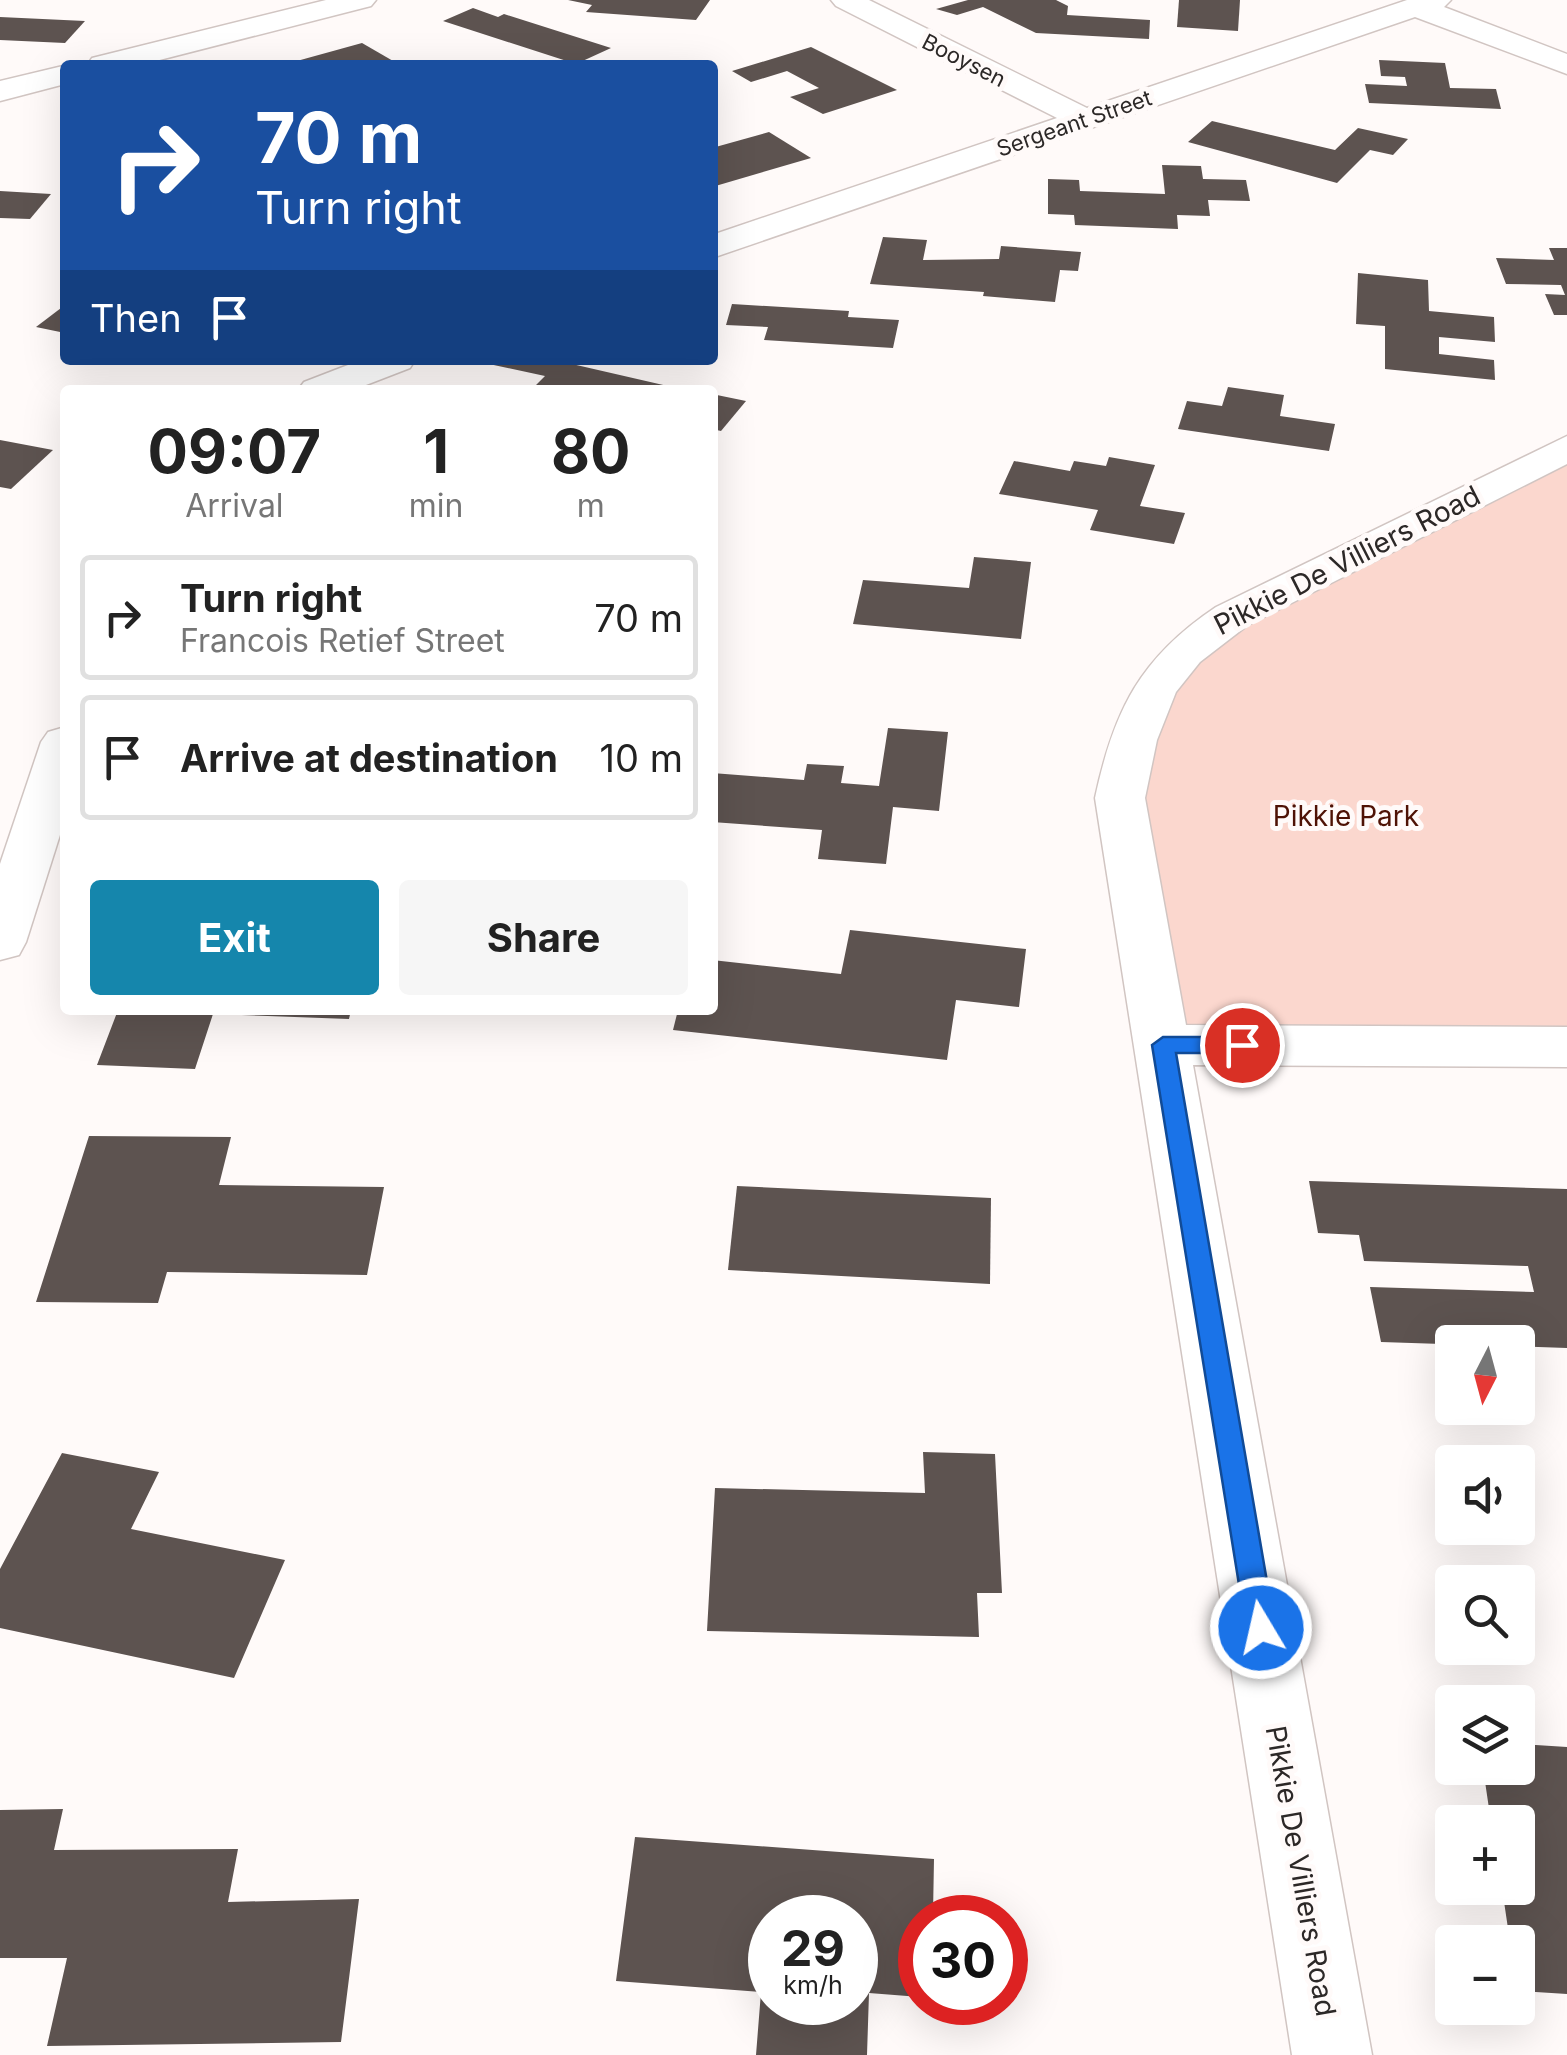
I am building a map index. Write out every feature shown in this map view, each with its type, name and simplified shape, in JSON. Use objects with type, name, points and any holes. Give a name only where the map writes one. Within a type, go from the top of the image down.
[{"type":"street","points":[[123,60],[361,0]]},
{"type":"street","name":"Booysen","points":[[846,0],[1083,119]]},
{"type":"street","points":[[1426,4],[1567,65]]},
{"type":"street","name":"Sergeant Street","points":[[718,245],[1426,4]]},
{"type":"street","points":[[0,91],[60,75]]},
{"type":"street","points":[[331,385],[383,365]]},
{"type":"street","name":"Pikkie De Villiers Road","points":[[1332,2055],[1120,798],[1132,734],[1152,692],[1192,641],[1232,616],[1567,448]]},
{"type":"street","points":[[0,942],[60,757]]},
{"type":"street","points":[[1163,1045],[1567,1046]]},
{"type":"green space","name":"Pikkie Park","points":[[1567,459],[1567,1035],[1171,1036],[1127,723],[1171,658]]},
{"type":"building","points":[[568,0],[710,0],[696,20],[586,12],[592,5]]},
{"type":"building","points":[[968,0],[1056,0],[1068,6],[1067,15],[1150,20],[1149,39],[1036,33],[983,7],[957,15],[936,9]]},
{"type":"building","points":[[1179,0],[1240,0],[1238,31],[1177,27]]},
{"type":"building","points":[[473,8],[611,48],[585,60],[564,60],[443,21]]},
{"type":"building","points":[[0,17],[85,21],[65,43],[0,40]]},
{"type":"building","points":[[362,43],[391,60],[300,60]]},
{"type":"building","points":[[811,47],[897,90],[823,114],[790,97],[819,88],[787,71],[751,82],[732,71]]},
{"type":"building","points":[[1379,60],[1445,63],[1450,88],[1496,89],[1501,109],[1369,103],[1365,84],[1407,86],[1405,77],[1381,76]]},
{"type":"building","points":[[1212,121],[1335,150],[1358,128],[1408,139],[1393,155],[1370,150],[1337,183],[1188,142]]},
{"type":"building","points":[[769,132],[811,158],[718,185],[718,146]]},
{"type":"building","points":[[1162,165],[1201,166],[1203,179],[1246,180],[1250,201],[1208,200],[1210,216],[1177,215],[1178,229],[1075,225],[1074,215],[1048,214],[1048,179],[1079,180],[1080,191],[1165,194]]},
{"type":"building","points":[[0,191],[51,194],[30,219],[0,218]]},
{"type":"building","points":[[883,237],[927,240],[923,260],[999,259],[1001,246],[1081,252],[1078,271],[1060,270],[1055,302],[983,296],[984,292],[870,284]]},
{"type":"building","points":[[1549,248],[1567,248],[1567,315],[1554,315],[1545,294],[1565,295],[1561,285],[1506,284],[1496,258],[1554,260]]},
{"type":"building","points":[[1358,273],[1428,280],[1429,311],[1494,317],[1495,342],[1439,337],[1439,354],[1494,360],[1495,380],[1385,369],[1385,326],[1356,324]]},
{"type":"building","points":[[732,304],[849,311],[848,317],[899,320],[893,348],[764,340],[768,327],[726,325]]},
{"type":"building","points":[[60,309],[60,332],[36,327]]},
{"type":"building","points":[[494,365],[576,365],[663,385],[536,385],[545,376]]},
{"type":"building","points":[[1228,387],[1284,395],[1280,416],[1335,424],[1329,451],[1178,429],[1187,401],[1222,406]]},
{"type":"building","points":[[718,395],[746,401],[721,431]]},
{"type":"building","points":[[0,440],[53,450],[11,489],[0,487]]},
{"type":"building","points":[[1109,457],[1155,465],[1140,506],[1185,513],[1174,544],[1090,530],[1098,510],[999,494],[1014,461],[1070,471],[1074,461],[1106,466]]},
{"type":"building","points":[[974,557],[1031,562],[1021,639],[853,624],[863,580],[969,588]]},
{"type":"building","points":[[888,728],[948,732],[939,811],[893,807],[886,864],[818,859],[822,830],[718,822],[718,773],[804,780],[807,764],[844,766],[841,783],[879,786]]},
{"type":"building","points":[[850,930],[1026,949],[1019,1007],[956,1000],[947,1060],[673,1030],[677,1015],[718,1015],[718,961],[841,974]]},
{"type":"building","points":[[116,1015],[213,1015],[195,1069],[97,1065]]},
{"type":"building","points":[[240,1015],[350,1015],[349,1019]]},
{"type":"building","points":[[89,1136],[231,1137],[219,1185],[384,1187],[367,1275],[167,1272],[158,1303],[36,1302]]},
{"type":"building","points":[[1309,1181],[1567,1189],[1567,1348],[1535,1347],[1535,1325],[1435,1325],[1435,1344],[1381,1342],[1370,1287],[1534,1292],[1528,1266],[1364,1261],[1359,1235],[1318,1233]]},
{"type":"building","points":[[737,1186],[991,1198],[990,1284],[728,1270]]},
{"type":"building","points":[[923,1452],[995,1454],[1002,1593],[977,1593],[979,1637],[707,1631],[715,1488],[925,1493]]},
{"type":"building","points":[[62,1453],[159,1472],[131,1529],[285,1560],[234,1678],[0,1628],[0,1569]]},
{"type":"building","points":[[1535,1745],[1567,1747],[1567,1994],[1535,1992],[1535,1925],[1507,1925],[1505,1905],[1535,1905],[1535,1805],[1488,1805],[1486,1785],[1535,1785]]},
{"type":"building","points":[[63,1809],[54,1850],[238,1849],[228,1902],[359,1899],[341,2042],[47,2046],[67,1958],[0,1958],[0,1810]]},
{"type":"building","points":[[635,1837],[934,1859],[933,1895],[898,1895],[898,1995],[878,1994],[878,1895],[748,1895],[748,1991],[616,1981]]},
{"type":"building","points":[[758,2025],[868,2025],[867,2055],[756,2055]]},
{"type":"route","points":[[1242,1045],[1163,1045],[1261,1628]]}]
